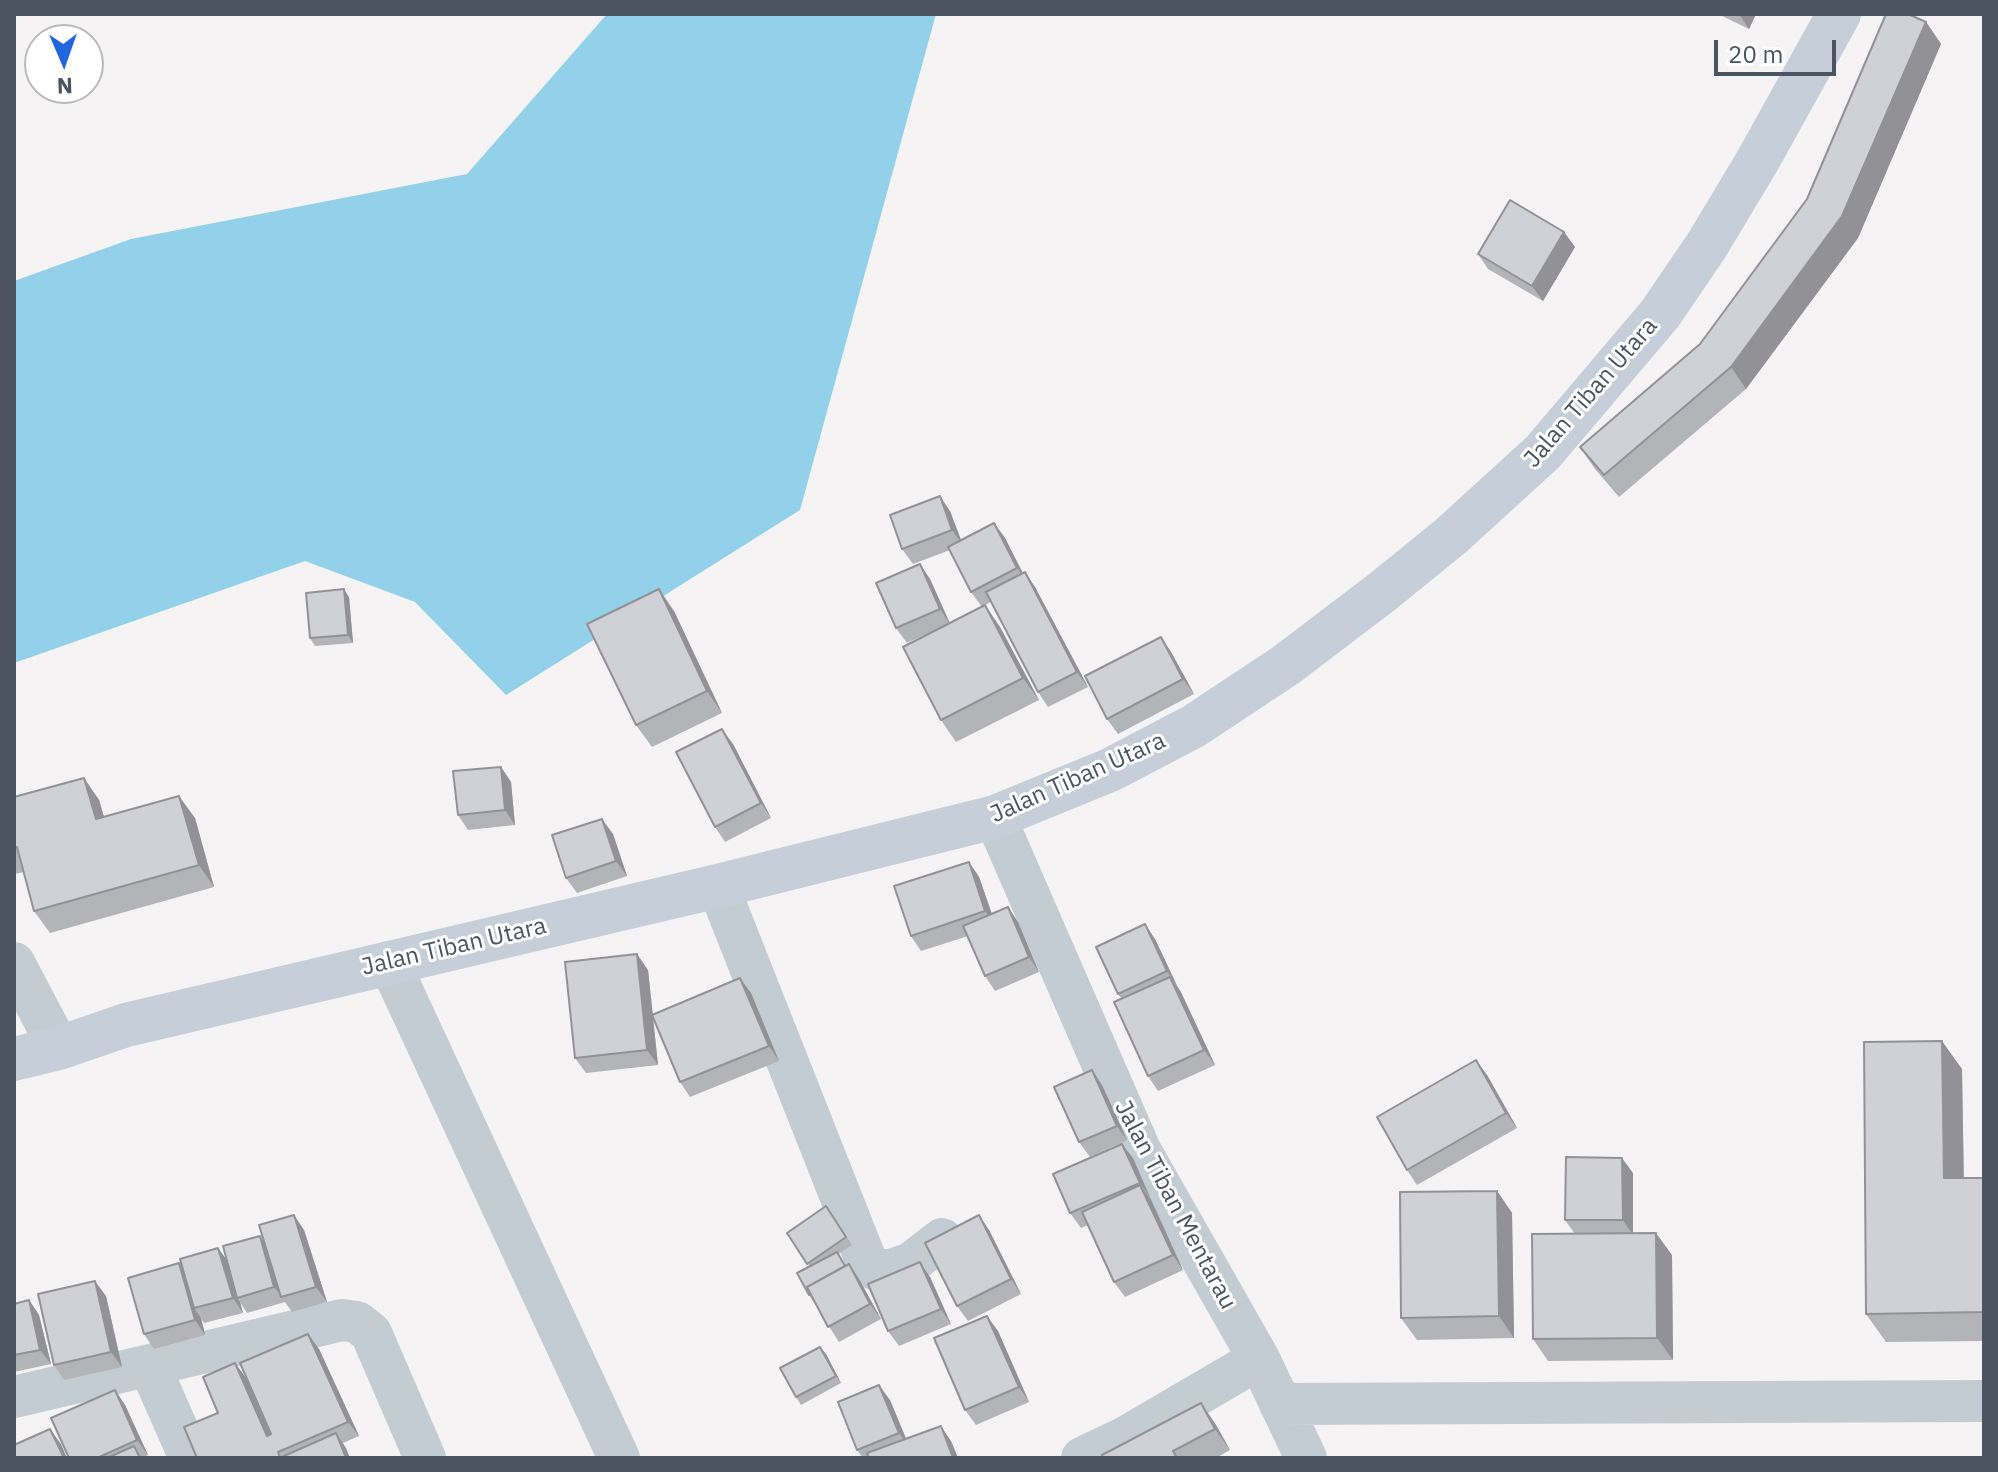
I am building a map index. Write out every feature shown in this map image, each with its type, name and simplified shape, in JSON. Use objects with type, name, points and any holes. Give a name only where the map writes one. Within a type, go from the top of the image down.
[{"type":"street","name":"Jalan Tiban Utara","points":[[14,1059],[59,1048],[126,1025],[718,886],[995,817],[1124,762],[1194,726],[1286,665],[1382,592],[1451,536],[1543,452],[1668,303],[1758,160],[1839,14]]},
{"type":"street","name":"Jalan Tiban Mentarau","points":[[995,817],[1140,1150],[1259,1359],[1306,1458]]},
{"type":"street","points":[[718,886],[867,1263],[876,1270],[891,1270],[911,1263],[942,1239]]},
{"type":"street","points":[[389,962],[619,1458]]},
{"type":"street","points":[[14,963],[59,1048]]},
{"type":"street","points":[[14,1397],[342,1320],[357,1322],[371,1333],[425,1458]]},
{"type":"street","points":[[1082,1458],[1124,1438],[1259,1359]]},
{"type":"street","points":[[150,1367],[190,1458]]},
{"type":"street","points":[[1280,1404],[1984,1401]]},
{"type":"water","points":[[607,14],[936,14],[800,510],[506,695],[415,602],[305,561],[14,663],[14,281],[131,239],[467,174]]},
{"type":"building","points":[[1886,14],[1908,14],[1926,22],[1842,216],[1731,367],[1604,475],[1580,447],[1700,344],[1807,199]]},
{"type":"building","points":[[1510,200],[1564,232],[1532,286],[1478,254]]},
{"type":"building","points":[[940,496],[952,530],[902,549],[890,515]]},
{"type":"building","points":[[994,523],[1017,568],[971,592],[948,547]]},
{"type":"building","points":[[920,564],[940,609],[896,628],[876,583]]},
{"type":"building","points":[[1025,572],[1077,672],[1038,692],[986,592]]},
{"type":"building","points":[[344,589],[348,635],[310,638],[306,593]]},
{"type":"building","points":[[659,589],[707,691],[636,725],[587,624]]},
{"type":"building","points":[[985,605],[1023,678],[941,720],[903,647]]},
{"type":"building","points":[[1161,637],[1183,679],[1107,719],[1085,676]]},
{"type":"building","points":[[722,729],[761,803],[715,827],[676,752]]},
{"type":"building","points":[[501,767],[505,810],[458,815],[453,771]]},
{"type":"building","points":[[84,778],[96,819],[179,796],[199,865],[34,911],[17,847],[14,848],[14,797]]},
{"type":"building","points":[[602,819],[616,861],[566,878],[552,835]]},
{"type":"building","points":[[969,862],[985,911],[911,936],[894,886]]},
{"type":"building","points":[[1008,907],[1029,957],[985,976],[963,926]]},
{"type":"building","points":[[1145,924],[1167,971],[1118,994],[1096,947]]},
{"type":"building","points":[[637,954],[647,1050],[575,1058],[565,962]]},
{"type":"building","points":[[1170,977],[1204,1050],[1148,1076],[1114,1002]]},
{"type":"building","points":[[740,978],[769,1046],[680,1082],[652,1015]]},
{"type":"building","points":[[1942,1041],[1944,1178],[1984,1178],[1984,1312],[1866,1314],[1864,1042]]},
{"type":"building","points":[[1476,1060],[1506,1113],[1407,1170],[1377,1117]]},
{"type":"building","points":[[1092,1070],[1117,1126],[1079,1142],[1054,1087]]},
{"type":"building","points":[[1122,1144],[1140,1183],[1070,1213],[1053,1174]]},
{"type":"building","points":[[1566,1157],[1622,1158],[1623,1220],[1565,1220]]},
{"type":"building","points":[[1140,1185],[1173,1255],[1114,1282],[1082,1212]]},
{"type":"building","points":[[1497,1191],[1499,1316],[1401,1318],[1400,1192]]},
{"type":"building","points":[[826,1206],[846,1237],[807,1264],[787,1233]]},
{"type":"building","points":[[294,1215],[316,1287],[281,1297],[259,1225]]},
{"type":"building","points":[[979,1215],[1011,1279],[957,1306],[925,1243]]},
{"type":"building","points":[[1656,1233],[1657,1338],[1533,1339],[1532,1234]]},
{"type":"building","points":[[260,1236],[274,1287],[237,1298],[223,1246]]},
{"type":"building","points":[[218,1248],[233,1298],[194,1308],[180,1259]]},
{"type":"building","points":[[837,1252],[845,1266],[807,1287],[809,1295],[797,1273]]},
{"type":"building","points":[[920,1262],[941,1309],[888,1331],[868,1284]]},
{"type":"building","points":[[179,1263],[195,1320],[144,1334],[128,1278]]},
{"type":"building","points":[[849,1264],[870,1304],[828,1327],[807,1287]]},
{"type":"building","points":[[95,1281],[111,1352],[54,1365],[38,1294]]},
{"type":"building","points":[[29,1300],[40,1350],[14,1355],[14,1304]]},
{"type":"building","points":[[987,1316],[1019,1387],[965,1410],[934,1338]]},
{"type":"building","points":[[308,1334],[348,1422],[278,1452],[280,1458],[197,1458],[184,1427],[218,1413],[203,1377],[235,1363],[267,1436],[271,1434],[240,1363]]},
{"type":"building","points":[[820,1347],[836,1376],[796,1397],[780,1368]]},
{"type":"building","points":[[879,1385],[899,1433],[857,1450],[838,1402]]},
{"type":"building","points":[[115,1390],[137,1440],[97,1458],[69,1458],[51,1418]]},
{"type":"building","points":[[1201,1403],[1215,1429],[1173,1451],[1177,1458],[1103,1458],[1102,1455]]},
{"type":"building","points":[[941,1426],[953,1458],[869,1458],[867,1453]]},
{"type":"building","points":[[50,1429],[64,1458],[14,1458],[14,1445]]},
{"type":"building","points":[[336,1433],[346,1458],[284,1456]]},
{"type":"building","points":[[134,1446],[140,1458],[107,1458]]}]
